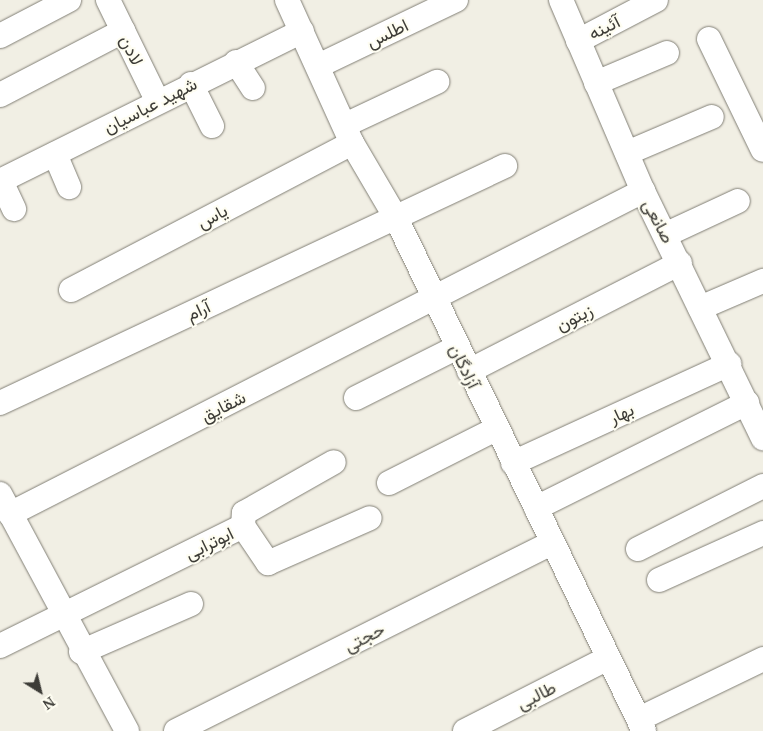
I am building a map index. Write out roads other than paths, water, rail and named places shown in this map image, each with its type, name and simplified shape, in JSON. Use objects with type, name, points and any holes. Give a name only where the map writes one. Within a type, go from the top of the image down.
[{"type":"street","points":[[0,34],[69,0]]},
{"type":"street","name":"لادن","points":[[108,0],[157,100]]},
{"type":"street","name":"آزادگان","points":[[288,0],[348,134],[396,218],[456,348],[642,725]]},
{"type":"street","name":"اطلس","points":[[318,66],[456,0]]},
{"type":"street","name":"صانعی","points":[[561,0],[643,192],[667,234],[700,308],[754,410],[763,438]]},
{"type":"street","name":"آئینه","points":[[578,41],[656,0]]},
{"type":"street","points":[[0,96],[123,31]]},
{"type":"street","name":"شهید عباسیان","points":[[0,181],[157,100],[302,31]]},
{"type":"street","points":[[709,39],[760,137]]},
{"type":"street","points":[[596,83],[667,54]]},
{"type":"street","points":[[236,62],[253,88]]},
{"type":"street","name":"یاس","points":[[71,290],[437,82]]},
{"type":"street","points":[[192,84],[212,126]]},
{"type":"street","points":[[626,153],[712,117]]},
{"type":"street","points":[[55,154],[69,187]]},
{"type":"street","name":"آرام","points":[[0,403],[505,166]]},
{"type":"street","points":[[0,181],[14,209]]},
{"type":"street","name":"شقایق","points":[[5,504],[435,299],[643,192]]},
{"type":"street","points":[[667,234],[738,201]]},
{"type":"street","name":"زیتون","points":[[469,372],[680,263]]},
{"type":"street","points":[[700,308],[763,281]]},
{"type":"street","points":[[356,398],[456,348]]},
{"type":"street","name":"بهار","points":[[513,463],[728,364]]},
{"type":"street","points":[[536,508],[754,410]]},
{"type":"street","points":[[389,484],[496,429]]},
{"type":"street","points":[[243,526],[244,513],[334,462]]},
{"type":"street","points":[[638,548],[763,486]]},
{"type":"street","points":[[5,504],[61,616],[126,731]]},
{"type":"street","name":"ابوترابی","points":[[0,646],[243,526],[268,563],[370,518]]},
{"type":"street","points":[[659,580],[763,533]]},
{"type":"street","name":"حجتی","points":[[176,731],[552,543]]},
{"type":"street","points":[[81,652],[191,604]]},
{"type":"street","name":"طالبی","points":[[465,731],[608,658]]},
{"type":"street","points":[[642,725],[763,659]]}]
